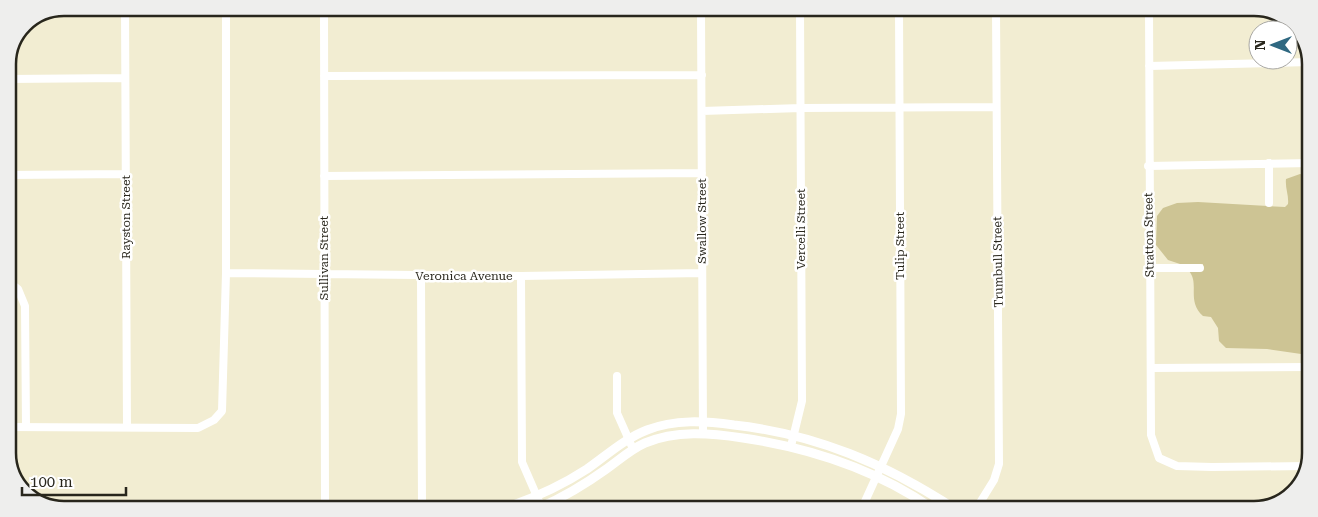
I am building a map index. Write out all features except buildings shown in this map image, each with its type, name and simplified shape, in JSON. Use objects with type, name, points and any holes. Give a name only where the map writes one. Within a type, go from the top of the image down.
[{"type":"street","name":"Rayston Street","points":[[125,16],[127,427]]},
{"type":"street","points":[[16,427],[198,428],[214,420],[222,411],[226,273],[226,16]]},
{"type":"street","name":"Sullivan Street","points":[[324,16],[324,501]]},
{"type":"street","name":"Swallow Street","points":[[702,16],[703,433]]},
{"type":"street","name":"Vercelli Street","points":[[791,446],[802,401],[800,16]]},
{"type":"street","name":"Tulip Street","points":[[865,501],[898,429],[901,414],[899,16]]},
{"type":"street","name":"Trumbull Street","points":[[981,501],[994,480],[999,464],[996,16]]},
{"type":"street","name":"Stratton Street","points":[[1149,16],[1148,166],[1152,368],[1150,435],[1160,458],[1177,466],[1299,466]]},
{"type":"street","points":[[1149,66],[1302,62]]},
{"type":"street","points":[[324,76],[702,75]]},
{"type":"street","points":[[16,79],[125,78]]},
{"type":"street","points":[[702,110],[996,107]]},
{"type":"street","points":[[1269,163],[1270,203]]},
{"type":"street","points":[[1148,166],[1302,163]]},
{"type":"street","points":[[324,176],[702,173]]},
{"type":"street","points":[[16,175],[126,174]]},
{"type":"street","points":[[1150,268],[1200,268]]},
{"type":"street","name":"Veronica Avenue","points":[[226,273],[421,276],[702,273]]},
{"type":"street","points":[[421,276],[422,501]]},
{"type":"street","points":[[521,276],[522,462],[539,501]]},
{"type":"street","points":[[16,287],[24,306],[26,427]]},
{"type":"street","points":[[1152,368],[1302,367]]},
{"type":"street","points":[[617,376],[617,413],[633,450]]},
{"type":"street","points":[[524,501],[566,481],[628,440],[648,430],[682,422],[703,422],[749,426],[794,435],[849,452],[920,486],[943,501]]},
{"type":"street","points":[[553,501],[578,488],[644,443],[666,437],[703,433],[791,446],[840,461],[876,477],[919,501]]},
{"type":"shaded area","points":[[1302,174],[1302,354],[1267,349],[1226,348],[1219,341],[1218,328],[1211,317],[1203,316],[1195,304],[1193,281],[1189,271],[1203,271],[1203,264],[1180,264],[1168,260],[1156,245],[1157,216],[1163,208],[1177,203],[1198,202],[1285,207],[1288,204],[1286,179]]}]
